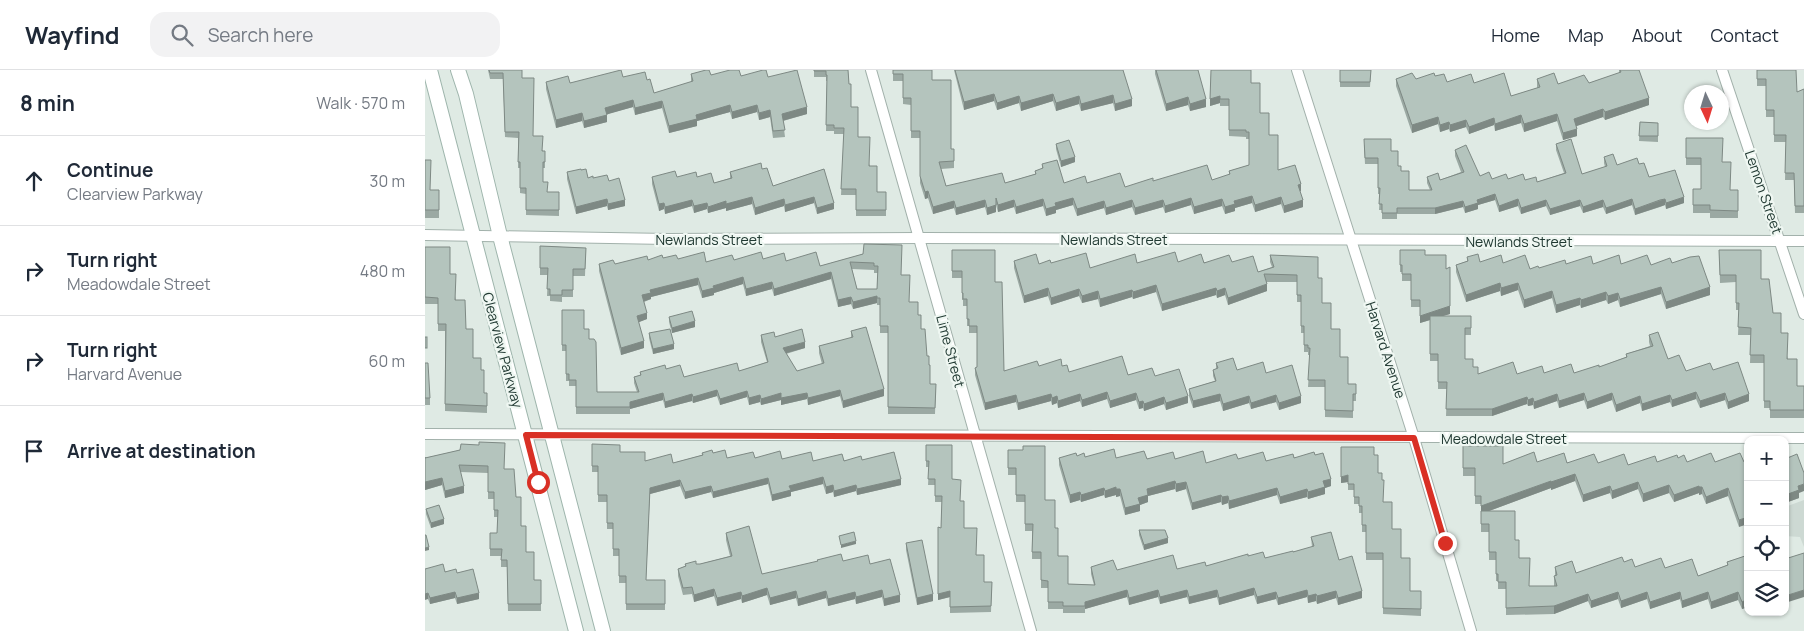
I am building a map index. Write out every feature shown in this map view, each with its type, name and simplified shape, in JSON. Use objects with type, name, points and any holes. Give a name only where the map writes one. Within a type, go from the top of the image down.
[{"type":"main road","name":"Clearview Parkway","points":[[430,70],[576,631]]},
{"type":"main road","name":"Clearview Parkway","points":[[458,70],[466,94],[500,236],[603,631]]},
{"type":"street","name":"Lime Street","points":[[871,70],[1031,631]]},
{"type":"street","name":"Harvard Avenue","points":[[1297,70],[1414,438],[1471,631]]},
{"type":"street","name":"Lemon Street","points":[[1722,70],[1804,314]]},
{"type":"street","name":"Newlands Street","points":[[425,235],[668,239],[1804,241]]},
{"type":"street","name":"Meadowdale Street","points":[[425,434],[1804,438]]},
{"type":"shaded area","points":[[1804,500],[1804,547],[1800,537],[1789,536],[1789,506]]},
{"type":"building","points":[[489,70],[522,70],[522,78],[534,78],[533,136],[543,136],[542,151],[545,151],[545,162],[543,162],[543,182],[548,182],[547,192],[559,192],[559,210],[526,210],[526,188],[520,188],[520,162],[518,162],[519,132],[505,132],[503,73],[490,73]]},
{"type":"building","points":[[621,70],[623,77],[645,72],[647,80],[650,79],[654,93],[693,81],[691,74],[706,70],[709,70],[711,75],[730,70],[739,70],[741,76],[766,70],[768,77],[797,70],[807,107],[782,114],[785,130],[773,131],[770,110],[759,113],[757,105],[732,112],[730,105],[696,115],[697,119],[669,126],[662,101],[635,108],[633,100],[605,108],[607,115],[584,121],[582,113],[556,120],[546,82],[568,76],[570,83]]},
{"type":"building","points":[[814,70],[848,70],[849,84],[851,84],[851,107],[858,107],[858,137],[870,137],[869,166],[877,166],[877,192],[886,192],[886,210],[856,210],[856,189],[841,189],[844,128],[834,128],[834,125],[826,125],[827,75],[826,71]]},
{"type":"building","points":[[893,70],[932,70],[932,80],[951,80],[951,149],[954,149],[954,161],[939,162],[946,186],[1002,173],[1005,183],[1036,174],[1035,171],[1043,168],[1042,164],[1057,160],[1064,183],[1085,176],[1087,183],[1120,173],[1125,187],[1207,165],[1212,180],[1230,174],[1229,171],[1249,165],[1249,132],[1246,132],[1246,130],[1229,130],[1229,99],[1220,99],[1220,96],[1210,99],[1211,70],[1251,70],[1251,83],[1260,83],[1260,113],[1269,113],[1269,135],[1278,135],[1278,170],[1295,165],[1301,184],[1298,185],[1303,200],[1284,206],[1281,197],[1255,205],[1252,196],[1234,201],[1235,204],[1225,207],[1222,199],[1194,207],[1191,198],[1165,206],[1163,200],[1135,208],[1132,200],[1106,208],[1104,201],[1077,209],[1073,198],[1055,203],[1056,206],[1046,209],[1043,199],[1016,207],[1014,200],[998,205],[996,198],[996,205],[987,208],[985,200],[956,208],[954,201],[933,207],[928,191],[925,192],[920,176],[920,131],[911,131],[911,98],[903,98],[903,74],[893,74]]},
{"type":"building","points":[[955,70],[1123,70],[1132,99],[1115,104],[1113,95],[1081,104],[1079,96],[1056,103],[1053,94],[1021,103],[1019,96],[997,103],[994,94],[964,102]]},
{"type":"building","points":[[1156,70],[1198,70],[1206,99],[1190,104],[1188,97],[1166,104]]},
{"type":"building","points":[[1340,70],[1371,70],[1370,82],[1340,82]]},
{"type":"building","points":[[1620,70],[1639,70],[1649,98],[1605,112],[1603,109],[1574,119],[1577,129],[1563,133],[1557,114],[1524,124],[1521,115],[1495,124],[1494,118],[1469,127],[1466,120],[1450,125],[1449,122],[1440,125],[1438,117],[1412,125],[1396,79],[1412,73],[1416,79],[1434,73],[1435,76],[1444,74],[1447,82],[1471,74],[1474,83],[1504,73],[1511,96],[1540,87],[1537,79],[1554,73],[1558,84],[1584,75],[1589,83],[1621,72]]},
{"type":"building","points":[[1757,70],[1796,70],[1797,92],[1804,89],[1804,206],[1795,206],[1794,173],[1785,173],[1786,135],[1774,135],[1774,110],[1766,110],[1766,79],[1757,79]]},
{"type":"building","points":[[1640,122],[1658,123],[1658,136],[1639,136]]},
{"type":"building","points":[[1686,138],[1723,138],[1722,162],[1731,162],[1730,190],[1738,190],[1738,211],[1710,210],[1710,205],[1693,205],[1693,189],[1701,189],[1701,158],[1686,158]]},
{"type":"building","points":[[1364,139],[1391,139],[1391,151],[1398,151],[1398,166],[1401,166],[1401,171],[1409,171],[1409,190],[1432,190],[1427,177],[1438,173],[1440,180],[1464,172],[1455,150],[1466,145],[1480,176],[1489,172],[1492,179],[1506,174],[1508,179],[1523,174],[1525,180],[1536,177],[1537,182],[1566,173],[1556,144],[1571,139],[1582,174],[1607,166],[1604,157],[1613,154],[1617,165],[1637,158],[1639,164],[1644,163],[1649,177],[1675,170],[1684,197],[1666,203],[1665,199],[1660,200],[1635,209],[1632,199],[1606,208],[1603,200],[1583,207],[1580,200],[1550,209],[1546,200],[1521,208],[1518,199],[1499,206],[1495,194],[1477,200],[1478,203],[1465,207],[1463,201],[1435,208],[1397,208],[1397,213],[1382,213],[1382,204],[1379,204],[1378,158],[1365,158]]},
{"type":"building","points":[[1069,140],[1075,157],[1061,161],[1056,144]]},
{"type":"building","points":[[425,160],[431,160],[430,190],[439,190],[439,210],[425,210]]},
{"type":"building","points":[[761,163],[762,169],[767,168],[773,186],[824,169],[834,203],[817,208],[814,197],[785,205],[784,199],[755,208],[752,197],[726,204],[726,201],[708,207],[707,203],[694,206],[692,200],[665,207],[664,203],[659,204],[652,177],[675,171],[677,177],[696,172],[697,177],[711,173],[714,183],[732,178],[730,172]]},
{"type":"building","points":[[586,169],[588,178],[607,175],[609,181],[619,178],[625,200],[608,204],[607,199],[576,207],[567,172]]},
{"type":"building","points":[[864,244],[902,245],[901,275],[910,275],[909,302],[918,302],[918,315],[921,315],[921,329],[925,329],[927,356],[929,356],[930,365],[930,384],[936,384],[935,408],[888,407],[888,326],[880,326],[880,298],[877,298],[877,296],[853,302],[851,297],[838,300],[831,272],[774,289],[772,282],[746,289],[743,277],[702,291],[698,278],[650,290],[651,293],[642,295],[647,313],[637,316],[644,341],[621,348],[599,264],[613,260],[615,264],[647,256],[648,260],[662,255],[663,258],[676,255],[678,259],[704,252],[706,262],[732,255],[734,260],[761,252],[763,259],[784,253],[786,261],[816,252],[820,266],[863,254]],"holes":[[[850,262],[874,263],[874,266],[878,266],[877,289],[857,289]]]},
{"type":"building","points":[[540,246],[586,248],[585,269],[573,269],[573,290],[562,290],[562,295],[550,295],[550,289],[547,289],[548,268],[540,268]]},
{"type":"building","points":[[425,247],[450,247],[450,274],[456,274],[455,300],[465,300],[466,329],[473,329],[473,358],[481,358],[481,370],[484,370],[484,393],[487,393],[487,406],[445,404],[446,324],[438,324],[438,298],[425,297]]},
{"type":"building","points":[[952,250],[995,250],[995,282],[1002,282],[1004,371],[1037,361],[1039,366],[1061,359],[1062,366],[1067,365],[1069,372],[1122,356],[1128,375],[1152,368],[1155,376],[1179,369],[1188,396],[1166,403],[1164,397],[1144,404],[1143,401],[1139,402],[1136,393],[1110,401],[1107,392],[1082,400],[1080,394],[1058,401],[1057,396],[1052,398],[1051,394],[1018,403],[1016,395],[985,403],[975,368],[977,367],[977,326],[969,326],[967,299],[963,299],[962,293],[962,271],[952,271]]},
{"type":"building","points":[[1400,250],[1425,250],[1425,255],[1446,255],[1446,269],[1450,267],[1450,306],[1420,316],[1420,300],[1411,300],[1411,274],[1402,274]]},
{"type":"building","points":[[1719,250],[1761,250],[1761,279],[1769,279],[1773,313],[1781,313],[1781,333],[1788,333],[1787,359],[1797,359],[1797,386],[1804,386],[1804,410],[1770,410],[1770,401],[1764,401],[1764,355],[1750,355],[1751,328],[1738,327],[1739,303],[1736,303],[1736,275],[1720,275]]},
{"type":"building","points":[[1175,252],[1178,262],[1201,254],[1204,263],[1229,255],[1232,262],[1253,256],[1258,272],[1274,267],[1270,255],[1318,257],[1318,278],[1322,278],[1322,303],[1331,303],[1331,329],[1340,329],[1340,357],[1348,357],[1348,384],[1356,384],[1356,394],[1353,394],[1353,411],[1325,410],[1325,380],[1308,380],[1310,348],[1308,348],[1308,345],[1304,345],[1304,326],[1301,326],[1301,295],[1297,295],[1297,275],[1264,274],[1267,284],[1228,298],[1225,288],[1217,291],[1216,288],[1162,304],[1156,285],[1100,299],[1098,291],[1082,296],[1079,289],[1051,298],[1048,288],[1024,296],[1014,261],[1036,254],[1039,264],[1050,260],[1051,263],[1086,253],[1090,268],[1135,254],[1137,263]]},
{"type":"building","points":[[1478,254],[1480,262],[1501,255],[1503,263],[1525,255],[1530,269],[1565,260],[1566,264],[1591,256],[1593,264],[1619,255],[1621,264],[1647,255],[1651,265],[1670,258],[1672,263],[1699,256],[1710,287],[1666,302],[1661,287],[1620,299],[1618,293],[1608,296],[1606,292],[1556,305],[1552,291],[1524,300],[1518,283],[1501,288],[1500,283],[1466,295],[1456,265],[1468,261],[1467,257]]},
{"type":"building","points":[[562,310],[584,310],[584,329],[589,329],[589,339],[594,339],[596,342],[597,392],[639,392],[634,377],[641,375],[640,372],[665,365],[666,369],[680,365],[684,377],[737,363],[739,371],[768,362],[761,335],[774,332],[775,337],[802,329],[805,342],[783,348],[797,371],[824,363],[819,346],[853,337],[851,331],[866,327],[884,389],[843,401],[840,390],[808,398],[807,393],[781,398],[781,393],[761,399],[760,395],[749,398],[747,391],[720,399],[717,390],[693,397],[692,394],[665,402],[663,393],[630,402],[630,407],[576,407],[576,380],[569,380],[569,374],[566,374],[566,345],[562,345]]},
{"type":"building","points":[[692,311],[695,321],[672,328],[669,317]]},
{"type":"building","points":[[1430,316],[1471,316],[1471,328],[1465,328],[1465,359],[1473,359],[1473,367],[1478,367],[1478,374],[1513,362],[1517,374],[1542,366],[1544,373],[1571,364],[1574,373],[1599,365],[1599,367],[1627,357],[1626,354],[1653,346],[1649,335],[1658,332],[1668,359],[1679,355],[1686,371],[1710,363],[1713,370],[1738,362],[1749,394],[1728,402],[1725,393],[1700,401],[1696,392],[1672,400],[1670,395],[1642,404],[1640,396],[1616,405],[1612,393],[1587,402],[1584,393],[1559,401],[1557,394],[1534,402],[1533,398],[1528,400],[1527,397],[1492,409],[1446,409],[1447,382],[1438,382],[1438,354],[1430,354]]},
{"type":"building","points":[[670,329],[674,344],[653,349],[649,333]]},
{"type":"building","points":[[425,337],[427,337],[427,348],[425,348]]},
{"type":"building","points":[[1233,358],[1237,370],[1263,362],[1266,373],[1292,365],[1301,396],[1279,403],[1276,395],[1251,403],[1249,396],[1223,404],[1220,394],[1193,401],[1189,389],[1216,381],[1213,370],[1218,368],[1216,363]]},
{"type":"building","points":[[425,363],[428,363],[430,398],[425,398]]},
{"type":"building","points":[[479,442],[505,443],[504,469],[514,469],[516,497],[521,497],[521,526],[526,526],[526,552],[534,552],[534,580],[541,580],[541,604],[508,604],[507,560],[501,560],[502,549],[490,549],[490,533],[497,533],[498,510],[494,510],[494,492],[488,492],[488,466],[459,465],[464,486],[445,491],[442,478],[425,482],[425,458],[460,450],[461,444],[479,445]]},
{"type":"building","points":[[592,444],[620,445],[620,452],[645,452],[645,461],[671,454],[673,463],[703,455],[702,453],[712,450],[713,453],[725,450],[727,458],[753,452],[755,458],[780,451],[782,459],[811,452],[813,461],[842,454],[844,461],[861,456],[862,460],[894,452],[901,479],[857,489],[856,485],[834,491],[833,485],[826,487],[823,477],[789,486],[791,490],[772,495],[768,478],[713,492],[711,486],[685,492],[680,480],[650,488],[646,580],[665,580],[665,604],[626,604],[626,576],[619,576],[619,549],[613,549],[613,523],[607,523],[607,495],[598,495],[598,466],[592,466]]},
{"type":"building","points":[[926,445],[952,445],[952,479],[961,480],[960,501],[964,501],[964,528],[977,528],[976,555],[984,555],[984,582],[992,582],[991,606],[950,607],[950,591],[938,594],[938,527],[941,528],[942,496],[935,496],[935,479],[928,479],[929,461],[926,461]]},
{"type":"building","points":[[1023,446],[1045,446],[1045,500],[1055,500],[1058,556],[1068,556],[1068,584],[1095,585],[1091,567],[1113,560],[1117,570],[1173,555],[1177,569],[1205,562],[1206,566],[1248,554],[1248,556],[1263,552],[1265,558],[1293,552],[1314,546],[1311,537],[1331,532],[1339,560],[1352,556],[1362,591],[1338,598],[1336,591],[1317,596],[1316,594],[1308,596],[1307,590],[1278,598],[1276,592],[1257,597],[1254,588],[1219,598],[1217,590],[1189,597],[1187,590],[1160,597],[1158,590],[1129,598],[1127,590],[1085,602],[1085,606],[1063,606],[1063,602],[1048,602],[1048,581],[1041,580],[1041,552],[1032,552],[1033,524],[1025,524],[1025,495],[1016,495],[1016,468],[1008,468],[1008,450],[1023,450]]},
{"type":"building","points":[[1463,446],[1503,446],[1503,464],[1534,452],[1537,462],[1564,453],[1567,463],[1594,454],[1598,463],[1624,454],[1628,465],[1655,456],[1657,462],[1677,455],[1678,458],[1684,455],[1687,462],[1711,453],[1715,462],[1740,453],[1744,462],[1744,518],[1739,520],[1728,488],[1706,497],[1702,487],[1699,486],[1674,495],[1669,485],[1643,494],[1638,482],[1612,491],[1610,486],[1583,495],[1575,474],[1481,506],[1481,496],[1475,496],[1475,468],[1463,468]]},
{"type":"building","points":[[1341,447],[1374,447],[1374,455],[1378,455],[1378,473],[1382,473],[1382,480],[1384,480],[1383,502],[1392,502],[1392,529],[1401,529],[1401,558],[1410,558],[1410,591],[1421,591],[1421,609],[1383,608],[1383,553],[1366,553],[1366,525],[1362,525],[1362,506],[1359,506],[1359,497],[1354,497],[1354,484],[1348,484],[1348,475],[1341,477]]},
{"type":"building","points":[[1114,449],[1116,458],[1144,451],[1147,459],[1173,452],[1175,459],[1203,451],[1206,463],[1236,454],[1238,459],[1263,452],[1266,461],[1293,454],[1294,458],[1314,452],[1315,455],[1323,453],[1331,479],[1323,481],[1325,487],[1308,492],[1307,489],[1280,497],[1277,488],[1229,501],[1228,496],[1222,497],[1221,495],[1192,503],[1186,482],[1176,484],[1175,481],[1147,489],[1148,495],[1138,498],[1140,504],[1125,508],[1120,489],[1116,489],[1116,487],[1105,491],[1104,488],[1081,495],[1080,492],[1070,495],[1059,458],[1076,453],[1077,456],[1084,453],[1085,457]]},
{"type":"building","points":[[1797,454],[1804,473],[1804,484],[1798,486],[1799,490],[1789,494],[1789,481],[1789,457]]},
{"type":"building","points":[[439,505],[444,519],[431,523],[426,509]]},
{"type":"building","points":[[1481,511],[1515,511],[1515,540],[1519,540],[1519,558],[1530,558],[1529,586],[1557,586],[1554,576],[1557,575],[1555,567],[1572,561],[1576,573],[1622,557],[1624,562],[1632,559],[1635,567],[1661,558],[1665,568],[1692,559],[1698,576],[1728,565],[1727,562],[1744,556],[1744,601],[1742,602],[1738,592],[1711,602],[1708,592],[1682,601],[1680,592],[1650,602],[1647,592],[1621,601],[1618,592],[1591,601],[1588,594],[1554,606],[1506,608],[1506,582],[1498,582],[1496,552],[1489,552],[1489,524],[1481,524]]},
{"type":"building","points":[[749,526],[762,574],[841,554],[843,561],[868,555],[870,564],[890,559],[900,595],[884,599],[882,590],[856,597],[855,592],[828,599],[826,591],[798,599],[796,591],[770,598],[767,588],[742,596],[741,592],[717,598],[714,589],[694,595],[692,587],[683,588],[678,569],[686,566],[685,564],[696,561],[696,564],[700,564],[732,556],[726,533]]},
{"type":"building","points":[[1139,530],[1165,530],[1168,538],[1144,545]]},
{"type":"building","points":[[854,532],[856,541],[841,545],[839,536]]},
{"type":"building","points":[[425,535],[429,547],[425,548]]},
{"type":"building","points":[[922,540],[933,594],[917,598],[906,543]]},
{"type":"building","points":[[1804,553],[1804,590],[1789,595],[1789,571],[1789,558]]},
{"type":"building","points":[[443,564],[445,572],[456,569],[457,573],[473,569],[479,593],[457,598],[455,592],[430,598],[428,593],[425,594],[425,569]]},
{"type":"route","points":[[538,482],[526,435],[1414,438],[1445,543]]}]
